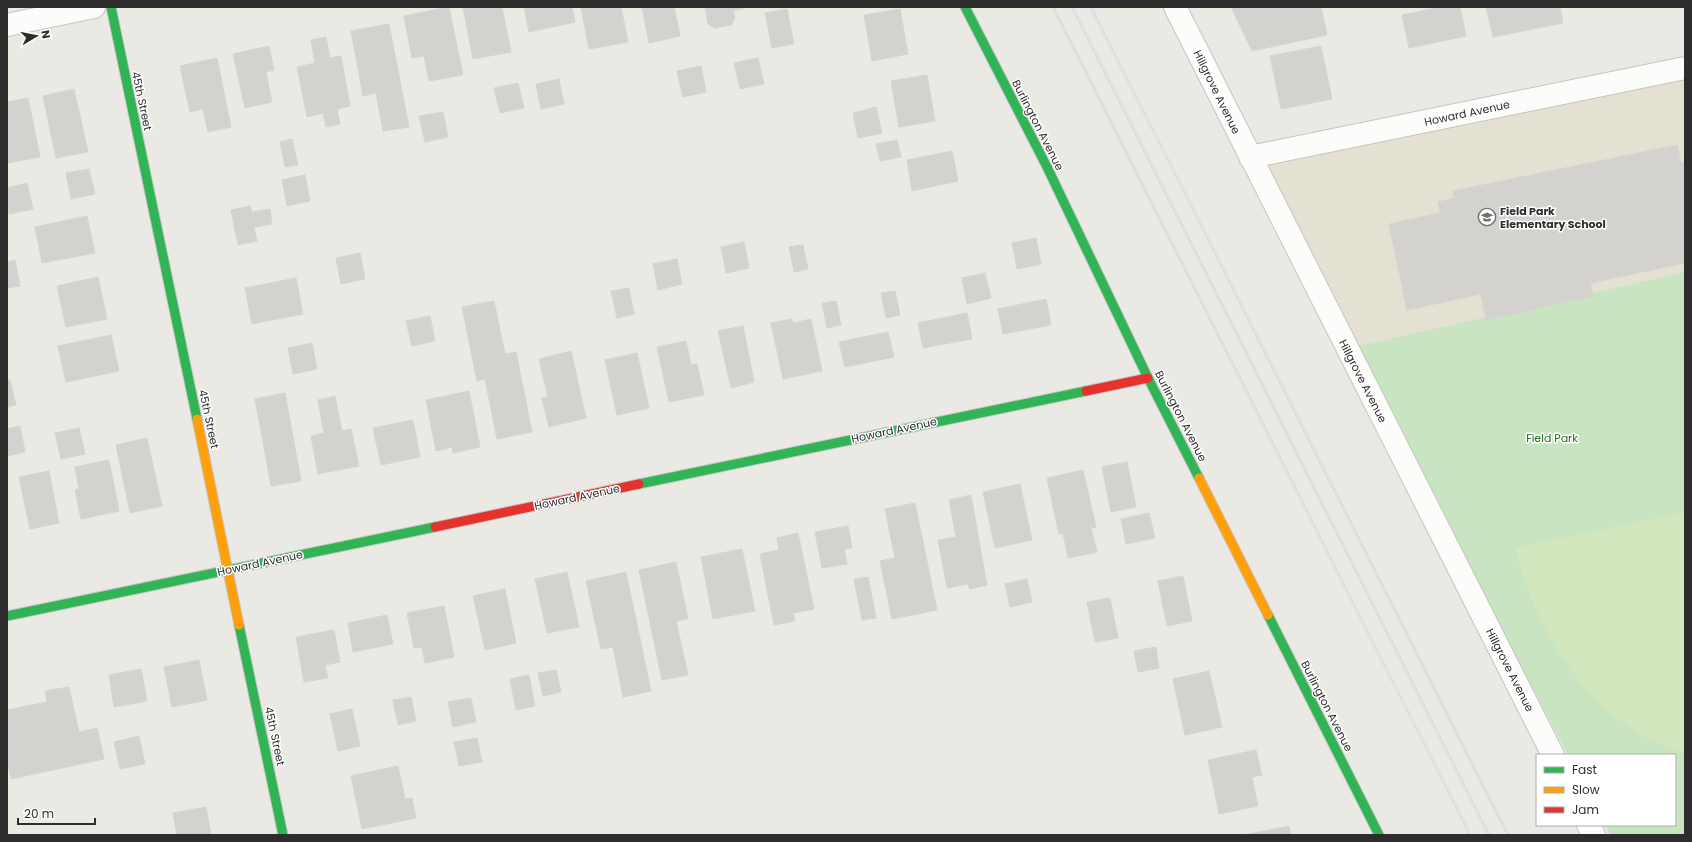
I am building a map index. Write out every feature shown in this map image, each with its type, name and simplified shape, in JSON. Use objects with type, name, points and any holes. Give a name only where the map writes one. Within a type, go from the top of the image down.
[{"type":"street","points":[[7,25],[94,7]]},
{"type":"street","name":"45th Street","points":[[111,7],[283,835]]},
{"type":"street","name":"Burlington Avenue","points":[[965,7],[1047,167],[1148,378],[1379,835]]},
{"type":"street","name":"Hillgrove Avenue","points":[[1175,7],[1552,754]]},
{"type":"street","name":"Howard Avenue","points":[[1250,157],[1685,68]]},
{"type":"street","name":"Howard Avenue","points":[[7,616],[1148,378]]},
{"type":"street","points":[[1589,826],[1594,835]]},
{"type":"shaded area","name":"Field Park Elementary School","points":[[1685,77],[1685,272],[1353,347],[1261,163]]},
{"type":"green space","name":"Field Park","points":[[1685,272],[1685,835],[1610,835],[1606,826],[1676,826],[1676,754],[1567,754],[1353,347]]},
{"type":"green space","points":[[1685,512],[1685,753],[1651,740],[1630,728],[1594,698],[1579,680],[1564,661],[1541,620],[1526,586],[1515,548]]},
{"type":"building","points":[[449,7],[463,75],[429,81],[424,56],[412,58],[404,16]]},
{"type":"building","points":[[463,7],[502,7],[511,52],[473,59]]},
{"type":"building","points":[[524,7],[572,7],[575,22],[529,32]]},
{"type":"building","points":[[581,7],[621,7],[628,42],[589,49]]},
{"type":"building","points":[[642,7],[674,7],[680,36],[649,43]]},
{"type":"building","points":[[705,7],[745,8],[733,11],[735,18],[731,25],[715,28],[708,24]]},
{"type":"building","points":[[1231,7],[1321,7],[1327,35],[1252,51]]},
{"type":"building","points":[[1442,7],[1460,7],[1466,36],[1409,48],[1402,15]]},
{"type":"building","points":[[1486,7],[1560,7],[1563,23],[1493,37]]},
{"type":"building","points":[[787,9],[794,44],[772,48],[765,13]]},
{"type":"building","points":[[900,9],[908,54],[872,61],[864,15]]},
{"type":"building","points":[[389,24],[409,127],[383,131],[376,93],[363,96],[351,31]]},
{"type":"building","points":[[326,37],[330,58],[341,56],[350,106],[337,109],[340,124],[326,127],[323,113],[307,117],[297,67],[315,63],[311,40]]},
{"type":"building","points":[[269,46],[274,70],[266,72],[272,102],[245,108],[233,54]]},
{"type":"building","points":[[1321,46],[1332,99],[1281,109],[1270,56]]},
{"type":"building","points":[[217,58],[231,127],[208,132],[203,109],[190,112],[180,66]]},
{"type":"building","points":[[758,58],[764,84],[740,89],[734,63]]},
{"type":"building","points":[[701,66],[706,92],[683,97],[677,71]]},
{"type":"building","points":[[927,75],[935,121],[899,127],[891,81]]},
{"type":"building","points":[[559,79],[564,104],[541,109],[536,84]]},
{"type":"building","points":[[518,83],[524,108],[500,113],[494,88]]},
{"type":"building","points":[[74,89],[88,152],[56,158],[43,96]]},
{"type":"building","points":[[28,98],[40,157],[7,163],[7,102]]},
{"type":"building","points":[[876,107],[882,133],[858,138],[853,113]]},
{"type":"building","points":[[443,112],[448,137],[425,142],[419,116]]},
{"type":"building","points":[[292,139],[298,165],[285,167],[280,142]]},
{"type":"building","points":[[897,140],[901,157],[880,161],[876,144]]},
{"type":"building","points":[[1677,145],[1681,163],[1685,162],[1685,263],[1590,283],[1593,296],[1486,320],[1481,294],[1407,310],[1389,224],[1440,213],[1438,202],[1455,198],[1453,191]]},
{"type":"building","points":[[952,151],[958,181],[912,191],[907,160]]},
{"type":"building","points":[[89,169],[95,194],[71,199],[66,173]]},
{"type":"building","points":[[305,175],[310,201],[287,206],[282,180]]},
{"type":"building","points":[[27,183],[33,209],[9,214],[7,204],[7,188]]},
{"type":"building","points":[[250,206],[252,212],[270,209],[272,224],[254,227],[257,241],[238,245],[231,210]]},
{"type":"building","points":[[87,216],[95,253],[42,263],[35,227]]},
{"type":"building","points":[[1036,238],[1041,264],[1017,269],[1012,243]]},
{"type":"building","points":[[744,242],[749,268],[726,273],[721,247]]},
{"type":"building","points":[[803,245],[808,269],[794,272],[789,247]]},
{"type":"building","points":[[360,253],[365,279],[341,284],[336,258]]},
{"type":"building","points":[[677,259],[682,284],[658,290],[653,264]]},
{"type":"building","points":[[15,260],[20,286],[7,288],[7,262]]},
{"type":"building","points":[[985,273],[991,298],[967,304],[962,278]]},
{"type":"building","points":[[98,277],[107,319],[66,327],[57,286]]},
{"type":"building","points":[[296,278],[303,314],[252,324],[245,288]]},
{"type":"building","points":[[629,288],[634,314],[617,318],[611,291]]},
{"type":"building","points":[[895,291],[900,315],[886,318],[881,293]]},
{"type":"building","points":[[1046,299],[1051,325],[1003,334],[998,309]]},
{"type":"building","points":[[494,301],[505,354],[516,352],[532,432],[497,439],[485,379],[477,381],[462,307]]},
{"type":"building","points":[[836,301],[841,325],[827,328],[822,303]]},
{"type":"building","points":[[967,313],[972,339],[923,348],[918,323]]},
{"type":"building","points":[[430,316],[435,341],[412,346],[406,321]]},
{"type":"building","points":[[792,319],[793,323],[811,319],[822,371],[783,379],[771,323]]},
{"type":"building","points":[[743,326],[754,382],[731,388],[718,331]]},
{"type":"building","points":[[888,332],[894,357],[845,367],[839,342]]},
{"type":"building","points":[[111,335],[119,371],[66,382],[58,346]]},
{"type":"building","points":[[686,341],[691,365],[697,364],[704,395],[669,402],[657,347]]},
{"type":"building","points":[[312,343],[317,369],[293,374],[288,348]]},
{"type":"building","points":[[571,351],[586,418],[549,427],[542,398],[548,397],[539,359]]},
{"type":"building","points":[[637,353],[649,408],[617,415],[605,360]]},
{"type":"building","points":[[7,380],[10,380],[16,405],[7,407]]},
{"type":"building","points":[[469,391],[480,447],[453,453],[452,447],[436,451],[426,400]]},
{"type":"building","points":[[285,393],[301,481],[271,486],[255,399]]},
{"type":"building","points":[[335,396],[342,431],[351,429],[359,466],[318,474],[311,436],[324,433],[318,400]]},
{"type":"building","points":[[413,420],[420,457],[381,465],[373,428]]},
{"type":"building","points":[[20,426],[25,452],[7,456],[7,429]]},
{"type":"building","points":[[79,428],[85,454],[61,459],[55,433]]},
{"type":"building","points":[[147,438],[162,506],[130,513],[116,445]]},
{"type":"building","points":[[109,460],[119,511],[81,519],[75,490],[79,489],[75,467]]},
{"type":"building","points":[[1127,462],[1136,507],[1111,512],[1102,467]]},
{"type":"building","points":[[1083,470],[1096,527],[1091,528],[1097,552],[1068,558],[1063,533],[1059,534],[1047,478]]},
{"type":"building","points":[[49,471],[59,523],[30,529],[19,477]]},
{"type":"building","points":[[1020,484],[1032,540],[995,548],[983,492]]},
{"type":"building","points":[[971,495],[987,585],[970,589],[968,584],[947,588],[938,540],[956,537],[949,500]]},
{"type":"building","points":[[915,503],[937,610],[892,619],[880,561],[895,558],[885,509]]},
{"type":"building","points":[[1149,513],[1155,538],[1126,544],[1121,519]]},
{"type":"building","points":[[848,526],[852,548],[844,549],[847,564],[822,568],[815,532]]},
{"type":"building","points":[[798,533],[814,609],[793,613],[795,621],[774,625],[760,554],[779,550],[777,538]]},
{"type":"building","points":[[742,549],[755,611],[713,619],[701,557]]},
{"type":"building","points":[[676,562],[688,619],[676,621],[688,675],[662,680],[639,570]]},
{"type":"building","points":[[567,572],[579,627],[547,633],[535,579]]},
{"type":"building","points":[[626,572],[651,691],[623,697],[613,647],[601,649],[586,581]]},
{"type":"building","points":[[1183,576],[1192,621],[1167,626],[1158,581]]},
{"type":"building","points":[[868,577],[876,618],[862,620],[854,579]]},
{"type":"building","points":[[1027,579],[1032,602],[1010,607],[1005,584]]},
{"type":"building","points":[[505,589],[516,643],[485,650],[473,596]]},
{"type":"building","points":[[1110,598],[1118,638],[1095,642],[1087,602]]},
{"type":"building","points":[[444,606],[454,657],[425,663],[422,647],[414,648],[407,613]]},
{"type":"building","points":[[387,615],[393,644],[353,652],[348,623]]},
{"type":"building","points":[[334,630],[340,662],[325,665],[328,678],[304,682],[296,637]]},
{"type":"building","points":[[1156,647],[1159,668],[1138,672],[1134,651]]},
{"type":"building","points":[[199,660],[207,700],[172,707],[164,667]]},
{"type":"building","points":[[141,669],[147,701],[114,707],[109,675]]},
{"type":"building","points":[[556,670],[561,692],[543,696],[538,673]]},
{"type":"building","points":[[1209,671],[1222,727],[1185,735],[1173,679]]},
{"type":"building","points":[[529,675],[535,706],[516,710],[510,679]]},
{"type":"building","points":[[69,687],[79,732],[97,728],[104,759],[11,779],[7,759],[7,710],[47,702],[45,691]]},
{"type":"building","points":[[411,697],[416,721],[398,725],[393,700]]},
{"type":"building","points":[[471,698],[476,722],[453,727],[448,702]]},
{"type":"building","points":[[352,709],[360,746],[338,751],[330,714]]},
{"type":"building","points":[[139,736],[145,764],[120,769],[114,742]]},
{"type":"building","points":[[477,738],[482,762],[459,766],[454,742]]},
{"type":"building","points":[[1256,750],[1262,775],[1252,777],[1258,806],[1219,814],[1208,760]]},
{"type":"building","points":[[398,766],[405,799],[412,798],[416,818],[362,829],[351,776]]},
{"type":"building","points":[[206,807],[211,835],[177,835],[173,813]]},
{"type":"building","points":[[1289,826],[1291,835],[1243,835]]},
{"type":"railway","points":[[1053,7],[1470,835]]},
{"type":"railway","points":[[1072,7],[1489,835]]},
{"type":"railway","points":[[1091,7],[1508,835]]},
{"type":"traffic: fast","points":[[111,7],[197,419]]},
{"type":"traffic: fast","points":[[965,7],[1047,167],[1148,378],[1199,478]]},
{"type":"traffic: fast","points":[[639,484],[1086,391]]},
{"type":"traffic: fast","points":[[7,616],[435,527]]},
{"type":"traffic: fast","points":[[1268,615],[1379,835]]},
{"type":"traffic: fast","points":[[239,625],[283,835]]},
{"type":"traffic: slow","points":[[197,419],[239,625]]},
{"type":"traffic: slow","points":[[1199,478],[1268,615]]},
{"type":"traffic: jam","points":[[1086,391],[1148,378]]},
{"type":"traffic: jam","points":[[435,527],[639,484]]},
{"type":"place","name":"Field Park Elementary School","points":[[1487,217]]}]
